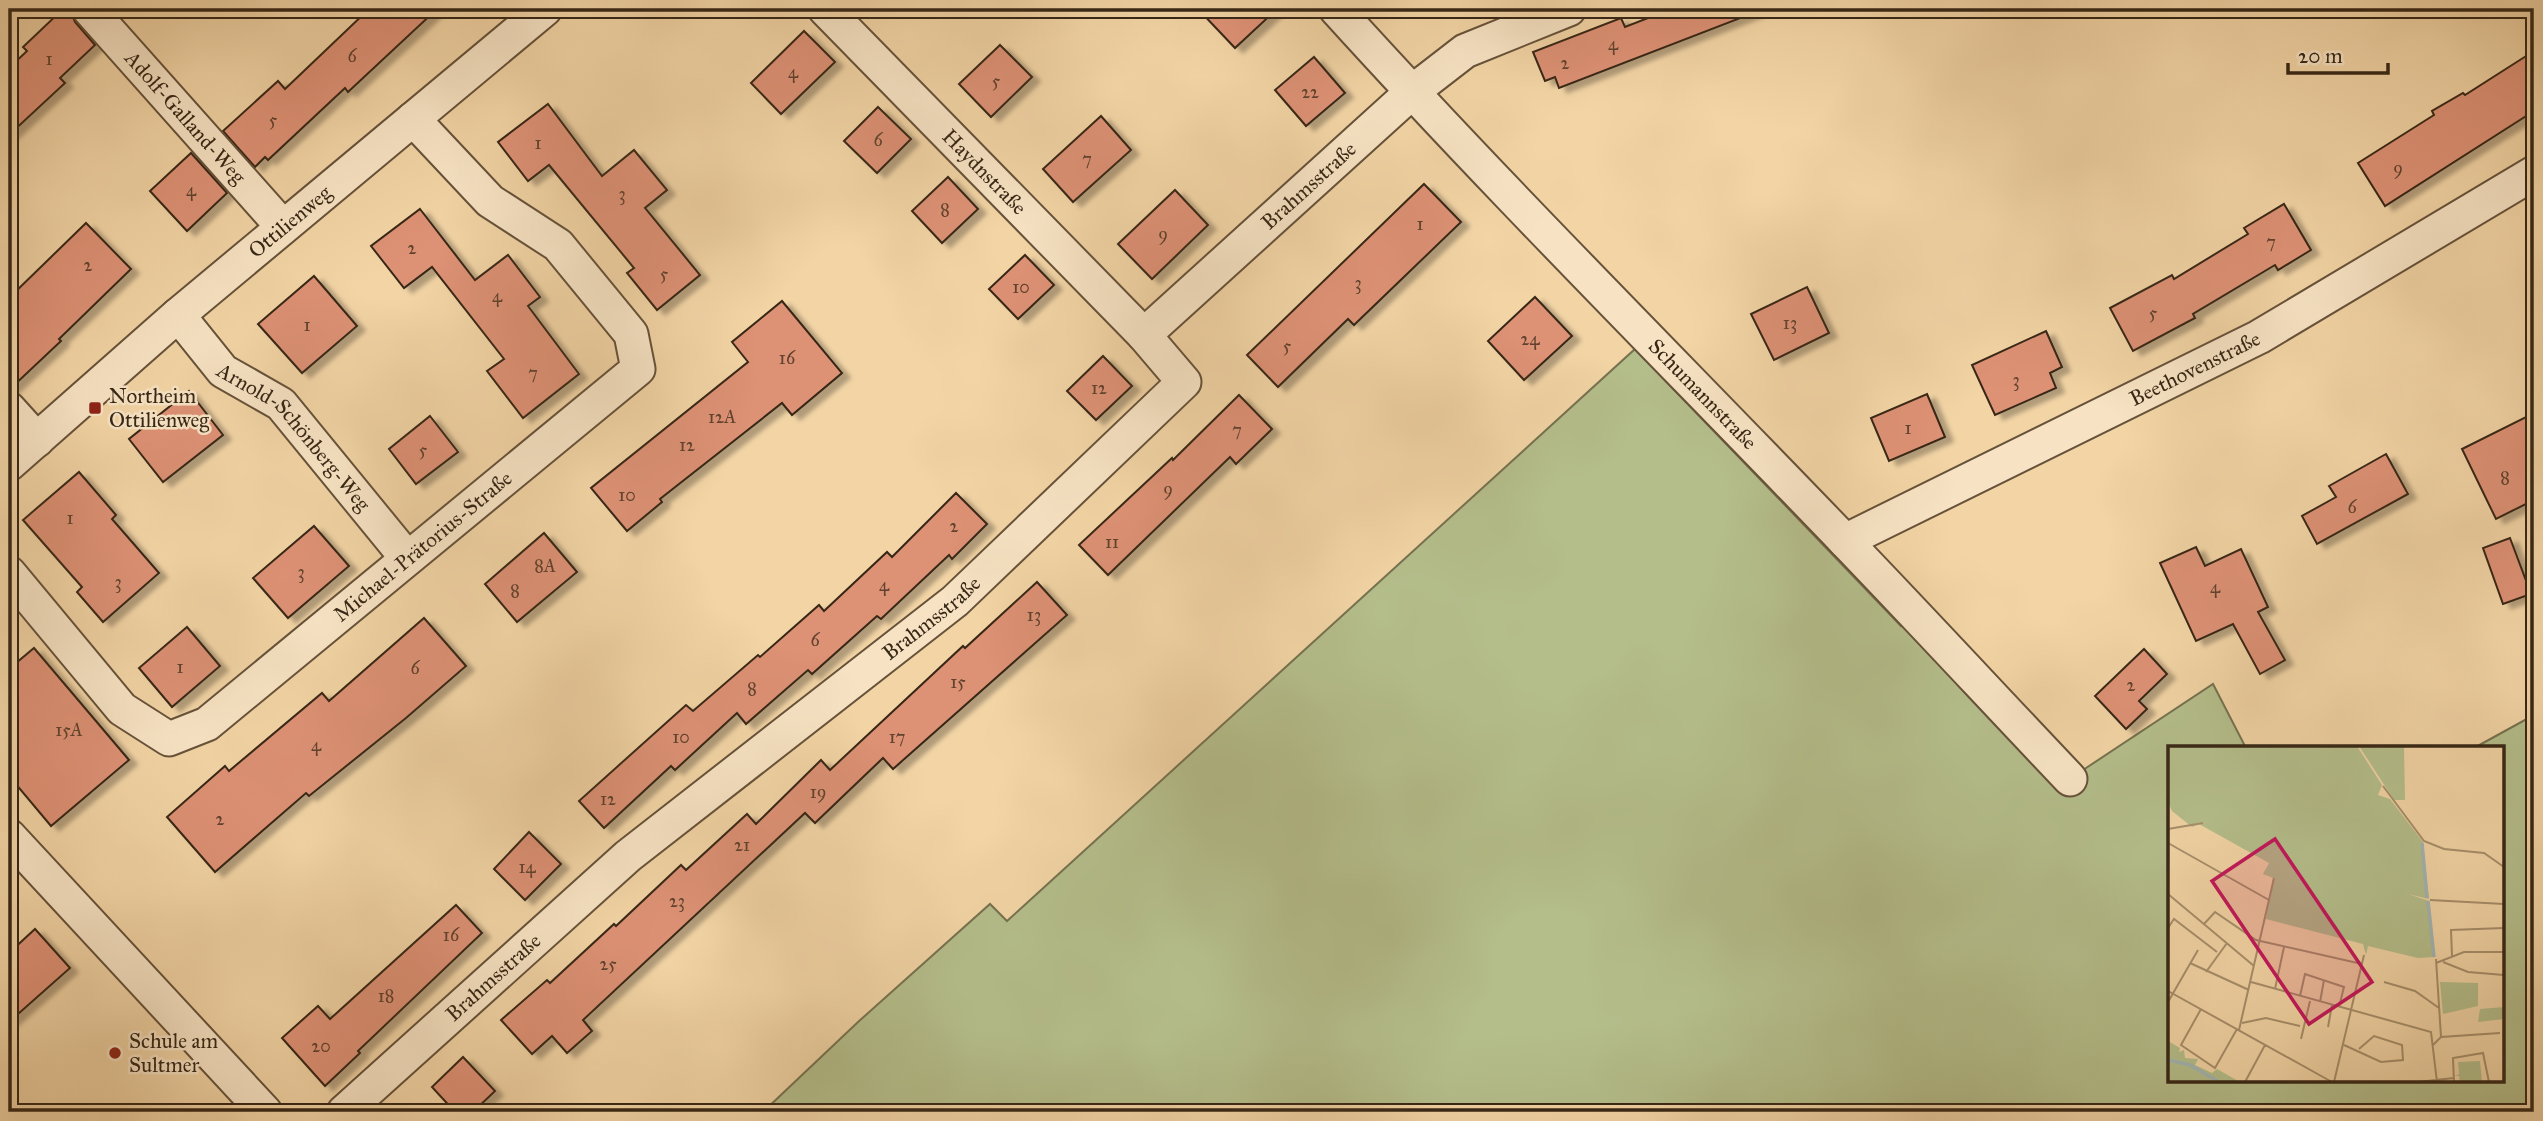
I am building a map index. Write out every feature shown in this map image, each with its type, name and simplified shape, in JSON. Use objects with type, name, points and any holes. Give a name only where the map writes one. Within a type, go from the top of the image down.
[{"type":"street","name":"Adolf-Galland-Weg","points":[[89,9],[283,227]]},
{"type":"street","name":"Ottilienweg","points":[[9,464],[178,315],[545,9]]},
{"type":"street","name":"Haydnstraße","points":[[825,9],[1144,335]]},
{"type":"street","name":"Schumannstraße","points":[[1336,9],[1639,331],[1845,541],[2070,779]]},
{"type":"street","name":"Brahmsstraße","points":[[344,1112],[628,856],[956,601],[1184,382],[1144,335],[1412,92],[1465,51],[1569,9]]},
{"type":"street","name":"Michael-Prätorius-Straße","points":[[9,573],[122,709],[169,739],[207,724],[638,369],[631,334],[558,245],[490,201],[413,119]]},
{"type":"street","name":"Beethovenstraße","points":[[1845,541],[2259,337],[2534,173]]},
{"type":"street","name":"Arnold-Schönberg-Weg","points":[[178,315],[223,370],[281,404],[407,558]]},
{"type":"street","points":[[9,409],[37,440]]},
{"type":"street","points":[[9,836],[265,1112]]},
{"type":"green space","points":[[1635,349],[1901,626],[1925,602],[2077,774],[2213,684],[2245,746],[2168,746],[2168,1082],[2504,1082],[2504,746],[2478,746],[2534,715],[2534,1112],[763,1112],[858,1022],[990,904],[1007,921]]},
{"type":"building","points":[[63,9],[70,9],[75,22],[95,45],[60,78],[65,83],[9,135],[9,68],[27,51],[23,47]]},
{"type":"building","points":[[369,9],[437,9],[348,92],[345,88],[268,160],[265,157],[255,167],[223,131],[278,81],[285,89]]},
{"type":"building","points":[[1198,9],[1277,9],[1235,48]]},
{"type":"building","points":[[1671,9],[1755,9],[1756,12],[1559,88],[1555,77],[1545,81],[1533,52],[1621,18],[1625,27]]},
{"type":"building","points":[[804,31],[835,62],[781,114],[751,83]]},
{"type":"building","points":[[1000,45],[1032,77],[991,117],[959,84]]},
{"type":"building","points":[[2534,51],[2534,111],[2385,206],[2358,163],[2434,115],[2432,111],[2463,93],[2465,95]]},
{"type":"building","points":[[1314,57],[1345,93],[1306,126],[1275,90]]},
{"type":"building","points":[[548,104],[602,176],[634,150],[667,190],[645,208],[700,275],[657,310],[627,273],[634,268],[549,165],[528,181],[498,142]]},
{"type":"building","points":[[878,107],[911,139],[877,173],[844,141]]},
{"type":"building","points":[[1101,116],[1131,150],[1073,202],[1043,169]]},
{"type":"building","points":[[191,153],[227,193],[187,231],[150,191]]},
{"type":"building","points":[[948,177],[978,209],[942,243],[912,211]]},
{"type":"building","points":[[1424,184],[1461,222],[1354,325],[1348,319],[1278,387],[1247,355]]},
{"type":"building","points":[[1175,190],[1208,225],[1152,279],[1118,244]]},
{"type":"building","points":[[2284,204],[2311,250],[2278,270],[2275,265],[2193,314],[2195,318],[2133,351],[2110,308],[2172,275],[2174,279],[2248,234],[2244,228]]},
{"type":"building","points":[[420,209],[475,280],[508,255],[540,297],[528,306],[579,374],[523,418],[487,371],[504,359],[432,267],[404,288],[371,246]]},
{"type":"building","points":[[86,223],[131,269],[9,390],[9,298]]},
{"type":"building","points":[[1025,255],[1054,285],[1018,319],[989,289]]},
{"type":"building","points":[[314,276],[357,326],[302,373],[258,324]]},
{"type":"building","points":[[1807,287],[1829,333],[1774,360],[1751,314]]},
{"type":"building","points":[[1535,297],[1572,336],[1524,380],[1488,341]]},
{"type":"building","points":[[782,301],[842,373],[792,415],[782,403],[660,499],[662,502],[627,531],[591,488],[748,362],[732,342]]},
{"type":"building","points":[[2046,331],[2062,367],[2050,373],[2056,388],[1995,415],[1972,365]]},
{"type":"building","points":[[1103,356],[1132,386],[1096,420],[1067,391]]},
{"type":"building","points":[[189,391],[223,435],[163,482],[129,439]]},
{"type":"building","points":[[1927,394],[1945,437],[1889,461],[1871,418]]},
{"type":"building","points":[[1239,395],[1272,429],[1236,464],[1230,457],[1108,575],[1079,545],[1172,458],[1173,460]]},
{"type":"building","points":[[2534,413],[2534,500],[2496,519],[2462,449]]},
{"type":"building","points":[[430,416],[458,452],[416,484],[389,449]]},
{"type":"building","points":[[2386,454],[2408,494],[2317,544],[2302,516],[2336,497],[2329,486]]},
{"type":"building","points":[[79,472],[116,515],[112,519],[159,573],[103,622],[77,592],[82,587],[23,520]]},
{"type":"building","points":[[956,493],[987,524],[952,559],[949,555],[881,619],[877,616],[812,674],[808,670],[746,724],[737,713],[675,770],[671,766],[604,828],[579,801],[686,705],[693,711],[819,605],[824,611],[887,552],[892,557]]},
{"type":"building","points":[[314,526],[349,566],[288,618],[253,578]]},
{"type":"building","points":[[544,533],[577,572],[517,622],[485,584]]},
{"type":"building","points":[[2510,538],[2531,594],[2503,604],[2483,548]]},
{"type":"building","points":[[2196,547],[2205,566],[2241,549],[2268,607],[2258,612],[2285,660],[2260,674],[2233,624],[2196,641],[2160,563]]},
{"type":"building","points":[[1037,582],[1067,615],[893,769],[883,758],[815,823],[805,813],[583,1020],[592,1031],[567,1053],[552,1036],[532,1054],[501,1020],[547,980],[550,983],[681,865],[686,870],[747,814],[756,824],[821,760],[830,770],[963,646],[965,648]]},
{"type":"building","points":[[424,618],[466,666],[309,796],[306,793],[215,872],[167,817],[225,766],[229,771],[322,693],[329,701]]},
{"type":"building","points":[[187,627],[220,666],[172,707],[139,668]]},
{"type":"building","points":[[34,648],[129,760],[51,826],[9,776],[9,669]]},
{"type":"building","points":[[2144,649],[2167,674],[2139,701],[2147,709],[2126,729],[2095,696]]},
{"type":"building","points":[[529,832],[561,864],[525,900],[494,869]]},
{"type":"building","points":[[456,905],[482,933],[325,1086],[282,1038],[318,1006],[330,1019]]},
{"type":"building","points":[[35,929],[70,968],[9,1022],[9,953]]},
{"type":"building","points":[[463,1057],[495,1091],[473,1112],[455,1112],[432,1087]]},
{"type":"place","name":"Northeim Ottilienweg","points":[[95,408]]},
{"type":"place","name":"Schule am Sultmer","points":[[115,1053]]}]
